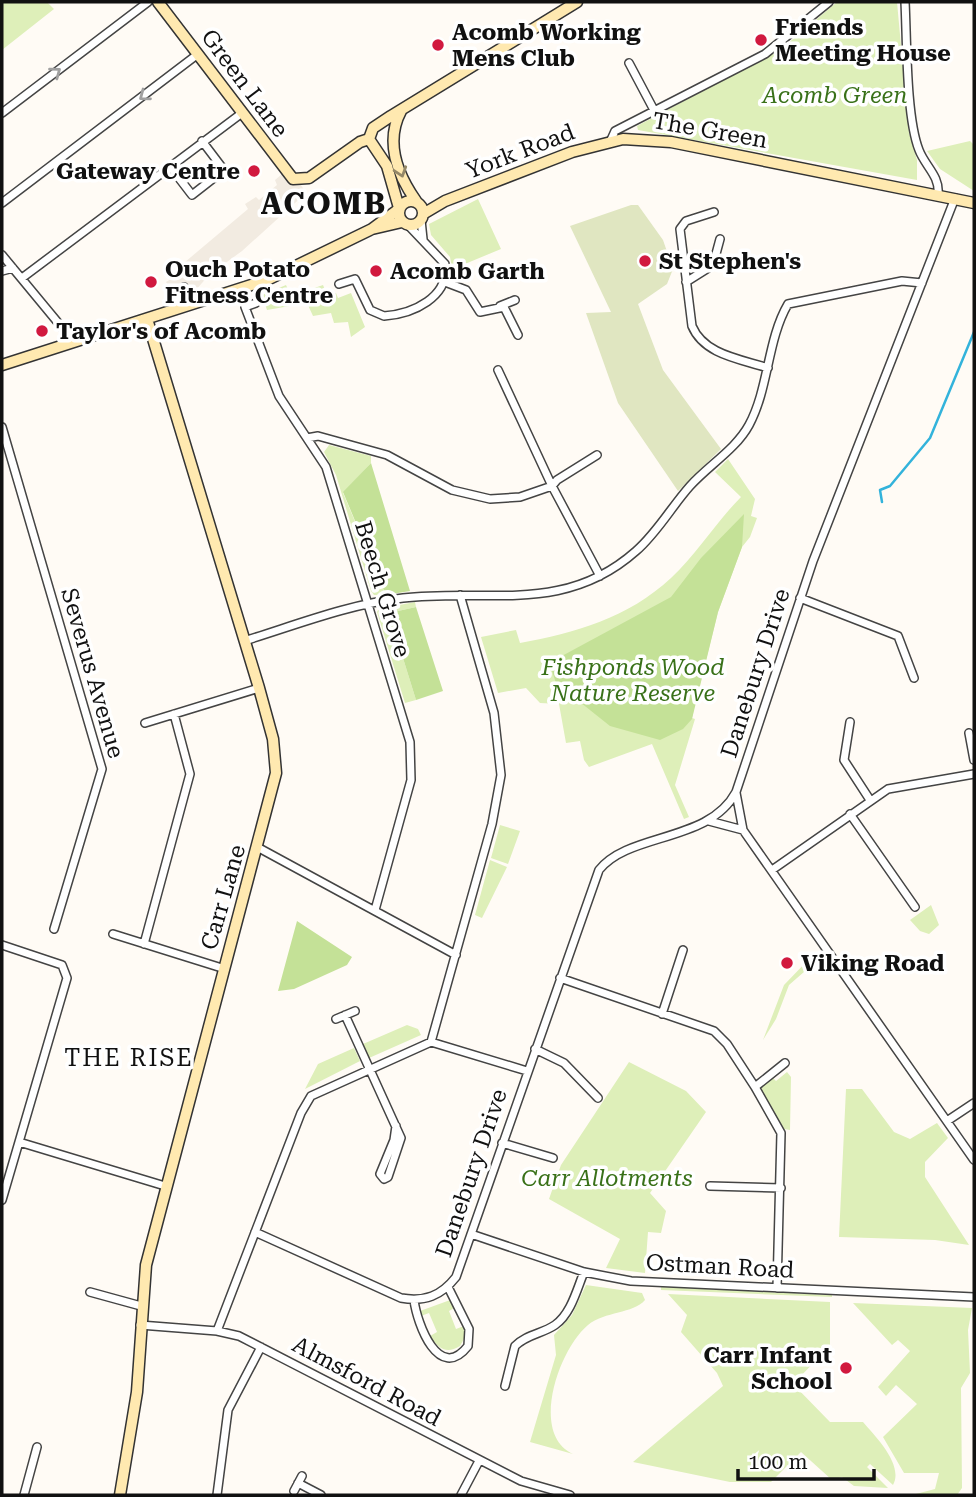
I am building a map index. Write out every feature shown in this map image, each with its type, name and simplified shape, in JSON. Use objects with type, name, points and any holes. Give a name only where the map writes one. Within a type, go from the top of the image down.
[{"type":"street","points":[[2,113],[148,2]]},
{"type":"street","name":"Green Lane","points":[[158,2],[293,179],[304,180],[360,142],[369,139]]},
{"type":"street","points":[[339,285],[355,279],[370,310],[384,316],[435,298],[445,282],[446,273],[441,257],[405,223],[387,166],[369,139],[370,131],[446,80],[577,2]]},
{"type":"street","name":"The Green","points":[[610,142],[615,131],[765,54],[829,2]]},
{"type":"street","points":[[905,2],[913,127],[920,152],[937,180],[938,194]]},
{"type":"street","points":[[2,203],[198,54]]},
{"type":"street","points":[[629,63],[655,112]]},
{"type":"street","points":[[378,149],[385,148],[392,137],[401,111]]},
{"type":"street","points":[[22,278],[169,165],[242,113]]},
{"type":"street","points":[[377,126],[386,127],[392,137],[401,175],[417,202],[422,217],[423,239]]},
{"type":"street","name":"The Green","points":[[610,142],[635,138],[671,142],[974,202]]},
{"type":"street","points":[[169,165],[192,195],[224,170],[202,141]]},
{"type":"street","name":"York Road","points":[[405,223],[422,217],[445,201],[572,152],[610,142]]},
{"type":"street","name":"Danebury Drive","points":[[448,1287],[469,1329],[468,1346],[456,1356],[443,1357],[435,1352],[422,1329],[414,1300],[439,1294],[456,1277],[589,895],[603,865],[614,858],[709,821],[726,808],[736,792],[800,598],[956,198]]},
{"type":"street","points":[[2,365],[284,273],[372,229],[406,201],[417,202]]},
{"type":"street","name":"York Road","points":[[417,202],[445,201]]},
{"type":"street","points":[[714,212],[691,218],[682,224],[692,326],[700,341],[711,349],[768,368]]},
{"type":"street","points":[[372,229],[405,223]]},
{"type":"street","points":[[686,282],[713,265],[720,239]]},
{"type":"street","points":[[2,254],[75,343]]},
{"type":"street","points":[[2,271],[13,268]]},
{"type":"street","points":[[244,641],[368,604],[412,597],[532,596],[567,589],[600,576],[643,545],[680,497],[742,435],[752,417],[788,304],[902,281],[922,283]]},
{"type":"street","points":[[445,282],[466,290],[480,312],[515,300]]},
{"type":"street","points":[[181,307],[180,294],[184,287]]},
{"type":"street","name":"Beech Grove","points":[[256,303],[244,307],[279,396],[326,467],[412,755],[408,794],[375,910]]},
{"type":"street","points":[[500,306],[507,310],[517,335]]},
{"type":"street","name":"Carr Lane","points":[[120,1495],[137,1392],[146,1265],[276,773],[274,739],[147,319]]},
{"type":"street","points":[[498,370],[552,486],[600,576]]},
{"type":"street","name":"Severus Avenue","points":[[2,427],[102,769],[54,929]]},
{"type":"street","points":[[307,438],[318,436],[387,455],[452,490],[478,498],[505,499],[552,486],[557,480],[597,455]]},
{"type":"street","points":[[431,1042],[492,824],[501,775],[494,713],[460,595]]},
{"type":"street","points":[[800,598],[898,636],[914,678]]},
{"type":"street","points":[[145,723],[259,688]]},
{"type":"street","points":[[144,944],[190,774],[174,714]]},
{"type":"street","points":[[850,722],[844,760],[870,800]]},
{"type":"street","points":[[969,733],[974,760]]},
{"type":"street","points":[[772,870],[870,800],[894,787],[974,774]]},
{"type":"street","points":[[736,792],[744,831],[974,1160]]},
{"type":"street","points":[[850,814],[915,907]]},
{"type":"street","points":[[709,821],[744,831]]},
{"type":"street","points":[[258,848],[456,955]]},
{"type":"street","points":[[113,934],[225,969]]},
{"type":"street","points":[[2,945],[62,965],[67,978],[2,1200]]},
{"type":"street","points":[[662,1014],[683,950]]},
{"type":"street","points":[[560,978],[720,1035],[755,1087],[781,1133],[777,1288]]},
{"type":"street","points":[[336,1019],[355,1011]]},
{"type":"street","points":[[345,1015],[396,1126],[401,1144],[388,1177],[384,1179],[380,1174],[394,1140],[396,1126]]},
{"type":"street","points":[[218,1331],[307,1101],[319,1090],[431,1042],[527,1071]]},
{"type":"street","points":[[535,1049],[564,1063],[598,1098]]},
{"type":"street","points":[[755,1087],[785,1063]]},
{"type":"street","points":[[947,1121],[974,1102]]},
{"type":"street","points":[[19,1142],[165,1186]]},
{"type":"street","points":[[502,1143],[553,1158]]},
{"type":"street","points":[[710,1186],[781,1188]]},
{"type":"street","points":[[255,1232],[401,1298],[414,1300]]},
{"type":"street","name":"Ostman Road","points":[[471,1234],[584,1272],[631,1281],[974,1297]]},
{"type":"street","points":[[505,1386],[515,1346],[534,1333],[555,1325],[564,1316],[584,1272]]},
{"type":"street","points":[[90,1292],[141,1306]]},
{"type":"street","name":"Almsford Road","points":[[140,1325],[218,1331],[261,1347],[479,1461],[521,1481],[570,1495]]},
{"type":"street","points":[[216,1495],[228,1410],[261,1347]]},
{"type":"street","points":[[24,1495],[37,1447]]},
{"type":"street","points":[[461,1495],[479,1461]]},
{"type":"street","points":[[298,1483],[321,1495]]},
{"type":"green space","points":[[2,2],[47,2],[54,9],[2,50]]},
{"type":"green space","name":"Acomb Green","points":[[837,2],[897,2],[909,133],[917,160],[917,180],[638,130],[637,126],[780,50]]},
{"type":"green space","points":[[970,141],[974,145],[974,191],[940,169],[927,151]]},
{"type":"green space","points":[[478,199],[501,249],[460,266],[467,280],[457,278],[453,273],[450,257],[431,235],[429,224]]},
{"type":"green space","points":[[638,205],[663,240],[673,269],[667,284],[638,304],[663,370],[721,449],[678,491],[618,403],[586,313],[611,312],[570,226]]},
{"type":"green space","points":[[286,285],[291,296],[323,285],[327,295],[336,293],[338,298],[351,293],[365,327],[351,337],[348,322],[334,323],[331,313],[313,316],[307,303],[267,310],[262,295]]},
{"type":"green space","points":[[329,445],[371,456],[371,463],[343,493],[386,595],[374,595],[371,591],[336,475],[324,452]]},
{"type":"green space","name":"Fishponds Wood Nature Reserve","points":[[728,459],[755,499],[751,516],[757,518],[750,537],[742,547],[718,612],[694,708],[692,718],[695,719],[675,785],[689,817],[684,819],[652,744],[589,767],[584,760],[580,741],[566,743],[559,704],[540,703],[526,688],[498,693],[481,637],[516,630],[520,643],[581,629],[619,614],[654,592],[680,569],[741,497],[715,472]]},
{"type":"green space","points":[[371,463],[410,591],[386,595],[343,492]]},
{"type":"green space","points":[[744,514],[742,547],[718,612],[692,719],[683,729],[660,740],[610,726],[556,683],[552,671],[560,657],[671,597],[701,558]]},
{"type":"green space","points":[[415,602],[416,607],[389,613],[416,700],[405,703],[377,612],[379,609]]},
{"type":"green space","points":[[416,607],[443,691],[416,700],[389,613]]},
{"type":"green space","points":[[500,825],[520,831],[508,864],[491,858]]},
{"type":"green space","points":[[490,860],[507,867],[482,918],[475,915]]},
{"type":"green space","points":[[931,905],[939,925],[929,934],[920,931],[910,920]]},
{"type":"green space","points":[[297,921],[352,957],[347,965],[294,989],[278,991]]},
{"type":"green space","points":[[810,958],[820,958],[789,985],[776,1019],[763,1040],[784,985]]},
{"type":"green space","points":[[407,1025],[418,1029],[421,1035],[369,1058],[363,1044]]},
{"type":"green space","points":[[354,1048],[360,1061],[305,1089],[318,1064]]},
{"type":"green space","name":"Carr Allotments","points":[[629,1062],[686,1091],[706,1112],[650,1193],[666,1211],[661,1233],[648,1232],[645,1273],[606,1268],[620,1239],[549,1199],[561,1165]]},
{"type":"green space","points":[[787,1072],[791,1077],[790,1130],[784,1129],[761,1090],[762,1085],[772,1077],[776,1081]]},
{"type":"green space","points":[[846,1089],[862,1089],[894,1132],[910,1139],[937,1123],[948,1138],[925,1162],[925,1177],[969,1245],[935,1240],[839,1237]]},
{"type":"green space","points":[[586,1285],[642,1293],[645,1300],[633,1308],[595,1320],[577,1337],[567,1352],[553,1391],[551,1411],[553,1429],[560,1444],[573,1454],[530,1442],[556,1355],[554,1335],[572,1315]]},
{"type":"green space","points":[[661,1287],[832,1295],[832,1297],[661,1290]]},
{"type":"green space","points":[[668,1294],[830,1302],[830,1346],[793,1384],[830,1422],[863,1422],[892,1460],[895,1469],[893,1485],[870,1464],[867,1467],[888,1488],[854,1486],[842,1477],[832,1480],[801,1452],[771,1482],[730,1482],[633,1462],[723,1386],[717,1373],[681,1332],[687,1315]]},
{"type":"green space","points":[[453,1299],[456,1307],[449,1311],[456,1329],[464,1326],[465,1337],[460,1346],[446,1350],[439,1347],[430,1336],[437,1332],[429,1313],[421,1316],[420,1311]]},
{"type":"green space","points":[[853,1303],[972,1308],[968,1330],[970,1373],[961,1388],[962,1488],[957,1495],[912,1495],[935,1489],[939,1473],[904,1473],[883,1437],[917,1404],[896,1385],[886,1396],[878,1387],[910,1351],[898,1340],[892,1345]]},
{"type":"shaded area","points":[[282,174],[287,181],[301,185],[306,193],[242,251],[209,275],[195,291],[197,296],[183,300],[181,287],[169,287],[166,282],[174,277],[172,273],[248,209],[245,204],[256,197],[259,200],[277,185],[275,180]]},
{"type":"waterway","points":[[882,502],[880,490],[890,486],[930,438],[974,332]]},
{"type":"place","name":"Friends Meeting House","points":[[761,40]]},
{"type":"place","name":"Acomb Working Mens Club","points":[[438,45]]},
{"type":"place","name":"Gateway Centre","points":[[254,171]]},
{"type":"place","name":"St Stephen's","points":[[645,261]]},
{"type":"place","name":"Acomb Garth","points":[[376,271]]},
{"type":"place","name":"Ouch Potato Fitness Centre","points":[[151,282]]},
{"type":"place","name":"Taylor's of Acomb","points":[[42,331]]},
{"type":"place","name":"Viking Road","points":[[787,963]]},
{"type":"place","name":"Carr Infant School","points":[[846,1368]]},
{"type":"district","name":"ACOMB","points":[[324,204]]},
{"type":"district","name":"THE RISE","points":[[129,1058]]}]
